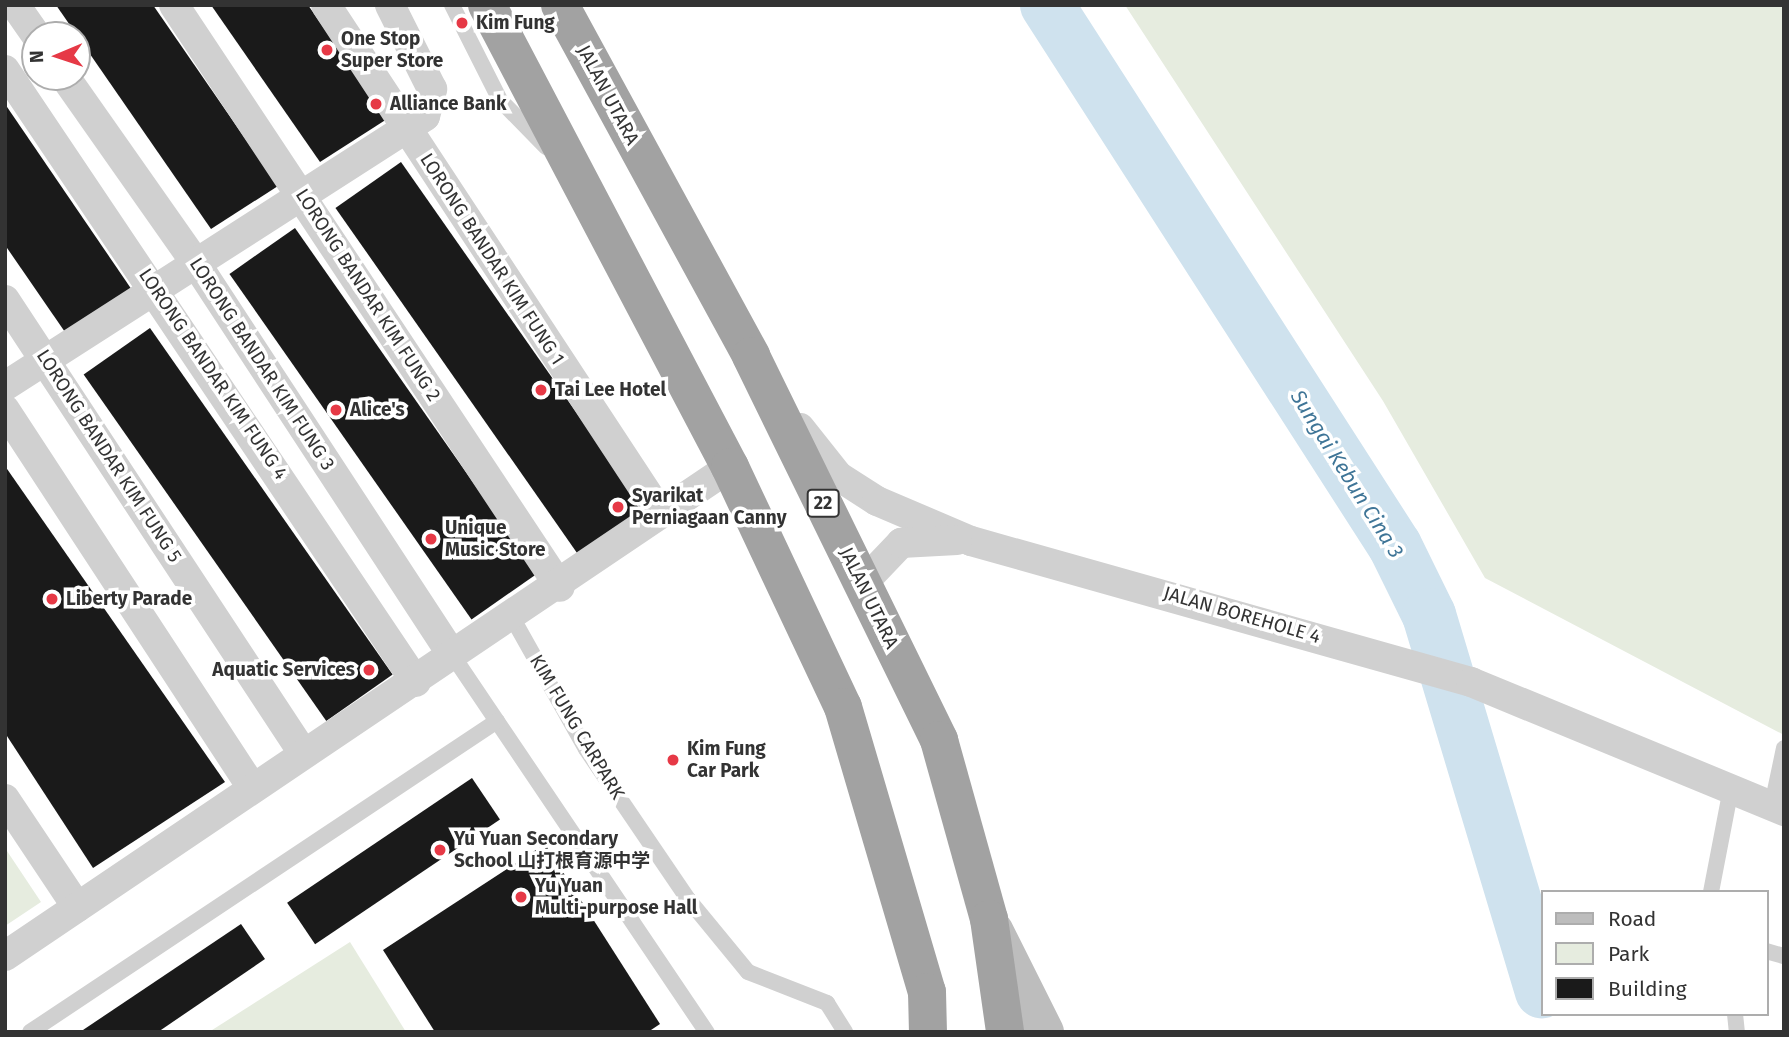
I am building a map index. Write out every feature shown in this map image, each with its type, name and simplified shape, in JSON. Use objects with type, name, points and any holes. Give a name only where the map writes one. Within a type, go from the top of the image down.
[{"type":"highway","points":[[487,5],[730,467],[843,707],[927,992],[928,1032]]},
{"type":"highway","name":"JALAN UTARA","points":[[560,5],[751,356],[939,740],[989,919],[1005,1032]]},
{"type":"main road","points":[[989,919],[1045,1032]]},
{"type":"street","points":[[15,5],[26,21]]},
{"type":"street","name":"LORONG BANDAR KIM FUNG 2","points":[[174,5],[560,587]]},
{"type":"street","name":"LORONG BANDAR KIM FUNG 1","points":[[326,5],[660,513]]},
{"type":"street","points":[[5,386],[425,116],[432,89],[390,5]]},
{"type":"street","name":"LORONG BANDAR KIM FUNG 4","points":[[5,70],[157,289],[416,682]]},
{"type":"street","name":"LORONG BANDAR KIM FUNG 3","points":[[75,91],[197,265],[453,656]]},
{"type":"street","name":"LORONG BANDAR KIM FUNG 5","points":[[5,300],[303,753]]},
{"type":"street","name":"JALAN BOREHOLE 4","points":[[751,356],[838,476],[877,501],[971,541],[1401,659],[1530,701],[1778,808]]},
{"type":"street","points":[[5,410],[252,788]]},
{"type":"street","points":[[5,956],[303,753],[513,619],[660,513],[730,467]]},
{"type":"street","points":[[862,583],[901,543],[971,541]]},
{"type":"street","points":[[5,799],[78,906]]},
{"type":"lane","points":[[452,5],[500,100],[575,176]]},
{"type":"lane","points":[[583,5],[610,100]]},
{"type":"lane","name":"KIM FUNG CARPARK","points":[[513,619],[586,749],[688,899],[748,972],[768,985],[827,1003],[845,1032]]},
{"type":"lane","points":[[453,656],[707,1032]]},
{"type":"lane","points":[[30,1032],[497,721]]},
{"type":"lane","points":[[1778,808],[1784,748]]},
{"type":"lane","points":[[1711,890],[1731,788]]},
{"type":"green space","points":[[1125,5],[1784,5],[1784,735],[1485,578],[1383,401]]},
{"type":"green space","points":[[5,848],[41,902],[5,926]]},
{"type":"green space","points":[[350,942],[406,1032],[209,1032]]},
{"type":"building","points":[[56,5],[153,5],[278,186],[211,229],[91,56],[91,21],[67,21]]},
{"type":"building","points":[[211,5],[308,5],[387,119],[320,162]]},
{"type":"building","points":[[5,104],[132,290],[67,335],[5,245]]},
{"type":"building","points":[[401,162],[644,509],[578,554],[335,208]]},
{"type":"building","points":[[295,228],[537,574],[472,620],[229,274]]},
{"type":"building","points":[[150,328],[393,675],[326,721],[84,374]]},
{"type":"building","name":"Liberty Parade","points":[[5,466],[225,782],[93,868],[5,733]]},
{"type":"building","points":[[472,778],[500,819],[315,944],[287,903]]},
{"type":"building","name":"Yu Yuan Multi-purpose Hall","points":[[545,844],[660,1024],[648,1032],[435,1032],[383,950]]},
{"type":"building","points":[[241,924],[265,959],[158,1032],[80,1032]]},
{"type":"waterway","name":"Sungai Kebun Cina 3","points":[[1047,5],[1395,546],[1429,615],[1540,984]]},
{"type":"place","name":"Kim Fung","points":[[462,23]]},
{"type":"place","name":"One Stop Super Store","points":[[327,50]]},
{"type":"place","name":"Alliance Bank","points":[[376,104]]},
{"type":"place","name":"Tai Lee Hotel","points":[[541,390]]},
{"type":"place","name":"Alice's","points":[[336,410]]},
{"type":"place","name":"Syarikat Perniagaan Canny","points":[[618,507]]},
{"type":"place","name":"Unique Music Store","points":[[431,539]]},
{"type":"place","name":"Liberty Parade","points":[[52,599]]},
{"type":"place","name":"Aquatic Services","points":[[369,670]]},
{"type":"place","name":"Kim Fung Car Park","points":[[673,760]]},
{"type":"place","name":"Yu Yuan Secondary School 山打根育源中学","points":[[440,850]]},
{"type":"place","name":"Yu Yuan Multi-purpose Hall","points":[[521,897]]}]
